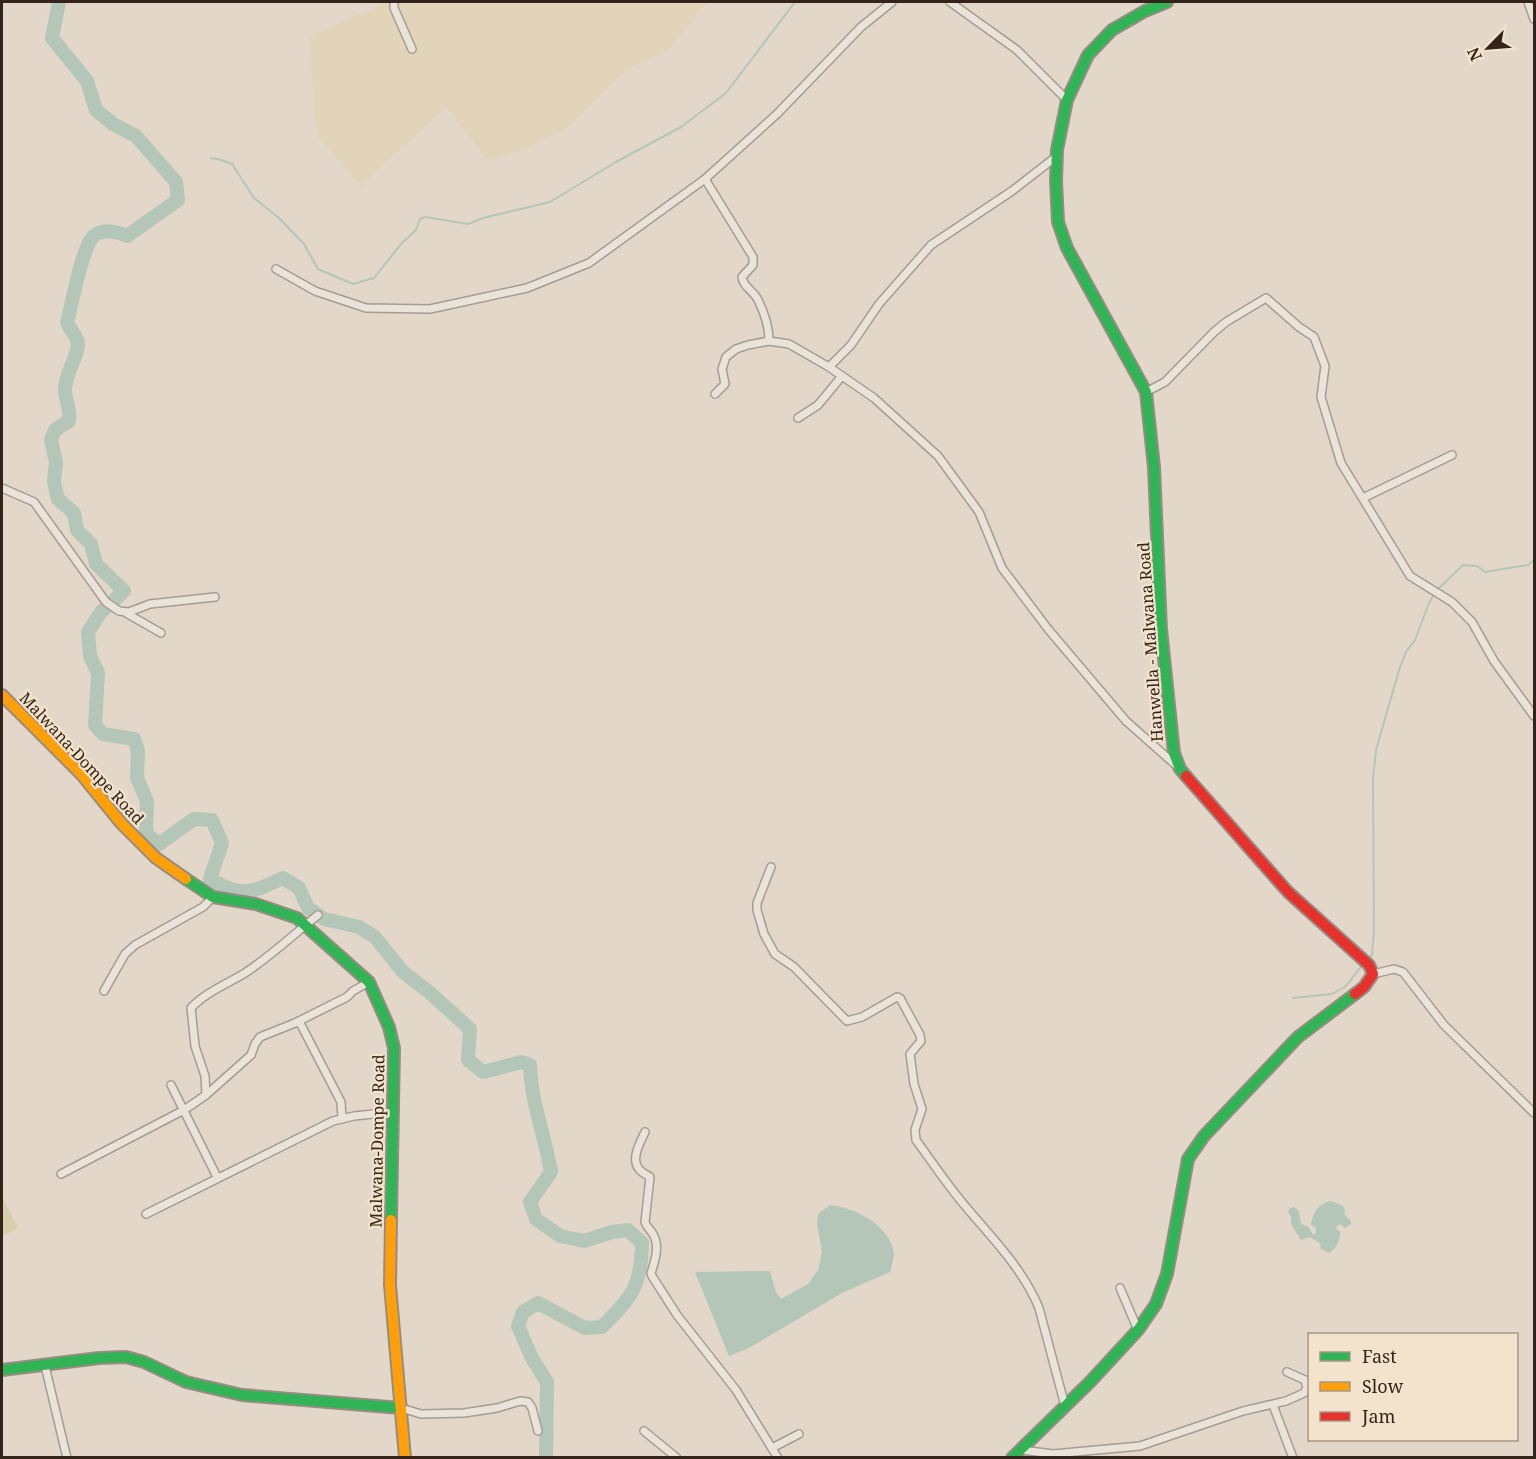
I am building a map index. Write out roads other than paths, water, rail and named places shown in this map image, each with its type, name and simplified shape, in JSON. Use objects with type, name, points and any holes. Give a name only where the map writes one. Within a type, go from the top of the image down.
[{"type":"street","points":[[394,2],[394,8],[412,49]]},
{"type":"street","points":[[276,268],[315,291],[366,308],[430,309],[527,288],[589,263],[705,179],[777,114],[861,27],[892,2]]},
{"type":"street","points":[[950,2],[1017,50],[1067,100]]},
{"type":"street","name":"Hanwella - Malwana Road","points":[[1167,2],[1145,11],[1112,30],[1088,55],[1067,100],[1057,150],[1058,222],[1067,248],[1146,392],[1154,467],[1161,628],[1174,753],[1180,769],[1288,892],[1368,965]]},
{"type":"street","points":[[1528,2],[1534,19]]},
{"type":"street","points":[[829,367],[851,345],[879,304],[931,245],[1012,191],[1057,156]]},
{"type":"street","points":[[705,179],[753,257],[753,265],[742,277],[742,283],[758,298],[769,330],[769,341]]},
{"type":"street","points":[[1146,392],[1165,382],[1226,322],[1266,298],[1314,337],[1326,366],[1321,397],[1341,463],[1410,576],[1452,602],[1472,622],[1494,661],[1534,716]]},
{"type":"street","points":[[715,394],[725,384],[722,369],[726,357],[736,349],[769,341],[789,344],[829,367],[874,398],[938,456],[979,512],[1002,568],[1048,629],[1126,721],[1180,769]]},
{"type":"street","points":[[798,418],[818,405],[842,376]]},
{"type":"street","points":[[1363,498],[1452,455]]},
{"type":"street","points":[[2,488],[34,502],[106,602],[114,608],[129,612],[150,604],[215,597]]},
{"type":"street","points":[[123,611],[161,633]]},
{"type":"street","name":"Malwana-Dompe Road","points":[[2,694],[82,775],[121,823],[156,858],[213,897],[256,904],[297,918],[369,982],[389,1027],[394,1048],[390,1286],[405,1458]]},
{"type":"street","points":[[771,867],[760,893],[757,909],[764,934],[775,954],[794,967],[847,1021],[862,1017],[897,997],[900,998],[921,1041],[910,1054],[914,1084],[922,1109],[915,1130],[916,1140],[965,1205],[996,1241],[1033,1293],[1065,1406]]},
{"type":"street","points":[[104,991],[125,954],[135,945],[203,907],[213,897]]},
{"type":"street","points":[[206,1095],[206,1076],[195,1046],[191,1008],[199,1000],[246,973],[318,915]]},
{"type":"street","points":[[1024,1454],[1065,1406],[1138,1330],[1156,1304],[1167,1274],[1188,1159],[1204,1136],[1298,1037],[1364,987],[1368,965],[1403,972],[1444,1025],[1534,1113]]},
{"type":"street","points":[[61,1174],[184,1110],[206,1095],[251,1055],[260,1037],[347,997],[369,982]]},
{"type":"street","points":[[299,1021],[341,1102],[342,1119]]},
{"type":"street","points":[[171,1085],[217,1177]]},
{"type":"street","points":[[146,1214],[333,1121],[393,1112]]},
{"type":"street","points":[[645,1132],[637,1152],[636,1162],[640,1171],[650,1177],[645,1222],[657,1246],[652,1276],[677,1314],[736,1390],[774,1454],[799,1434]]},
{"type":"street","points":[[1120,1288],[1138,1330]]},
{"type":"street","points":[[2,1370],[99,1358],[126,1357],[144,1362],[186,1382],[242,1395],[401,1408],[421,1414],[464,1413],[497,1408],[520,1401],[528,1402],[532,1408],[538,1431]]},
{"type":"street","points":[[45,1366],[67,1458]]},
{"type":"street","points":[[1012,1458],[1024,1454],[1053,1454],[1140,1446],[1243,1411],[1273,1405],[1304,1393],[1307,1388],[1305,1380],[1287,1372]]},
{"type":"street","points":[[1273,1405],[1293,1458]]},
{"type":"street","points":[[644,1431],[677,1458]]},
{"type":"waterway","points":[[59,2],[52,38],[87,81],[96,110],[113,124],[136,136],[176,182],[178,200],[127,236],[107,231],[95,235],[90,241],[82,262],[67,323],[78,345],[66,382],[65,393],[69,421],[55,430],[51,440],[56,462],[54,482],[58,499],[74,513],[77,530],[91,544],[96,564],[124,591],[101,612],[88,632],[90,656],[98,673],[95,725],[103,734],[134,739],[138,751],[137,778],[147,801],[146,834],[159,844],[194,819],[212,820],[222,843],[210,879],[230,889],[246,891],[263,887],[283,878],[299,888],[308,908],[324,919],[359,927],[375,937],[403,972],[470,1029],[468,1060],[483,1072],[521,1062],[530,1065],[533,1092],[551,1172],[530,1202],[536,1219],[560,1236],[584,1241],[612,1232],[628,1230],[642,1243],[640,1271],[633,1290],[628,1299],[602,1327],[585,1328],[538,1303],[523,1312],[518,1326],[532,1358],[547,1382],[546,1458]]},
{"type":"waterway","points":[[211,158],[232,164],[254,198],[279,218],[304,244],[318,269],[353,284],[374,278],[401,244],[416,230],[420,219],[425,217],[468,224],[483,218],[550,202],[616,162],[681,127],[726,93],[795,2]]},
{"type":"waterway","points":[[1368,959],[1372,955],[1374,931],[1373,779],[1376,750],[1406,652],[1415,640],[1436,591],[1463,565],[1477,566],[1485,572],[1528,565],[1534,560]]},
{"type":"waterway","points":[[1293,998],[1332,994],[1346,986],[1364,963]]}]
